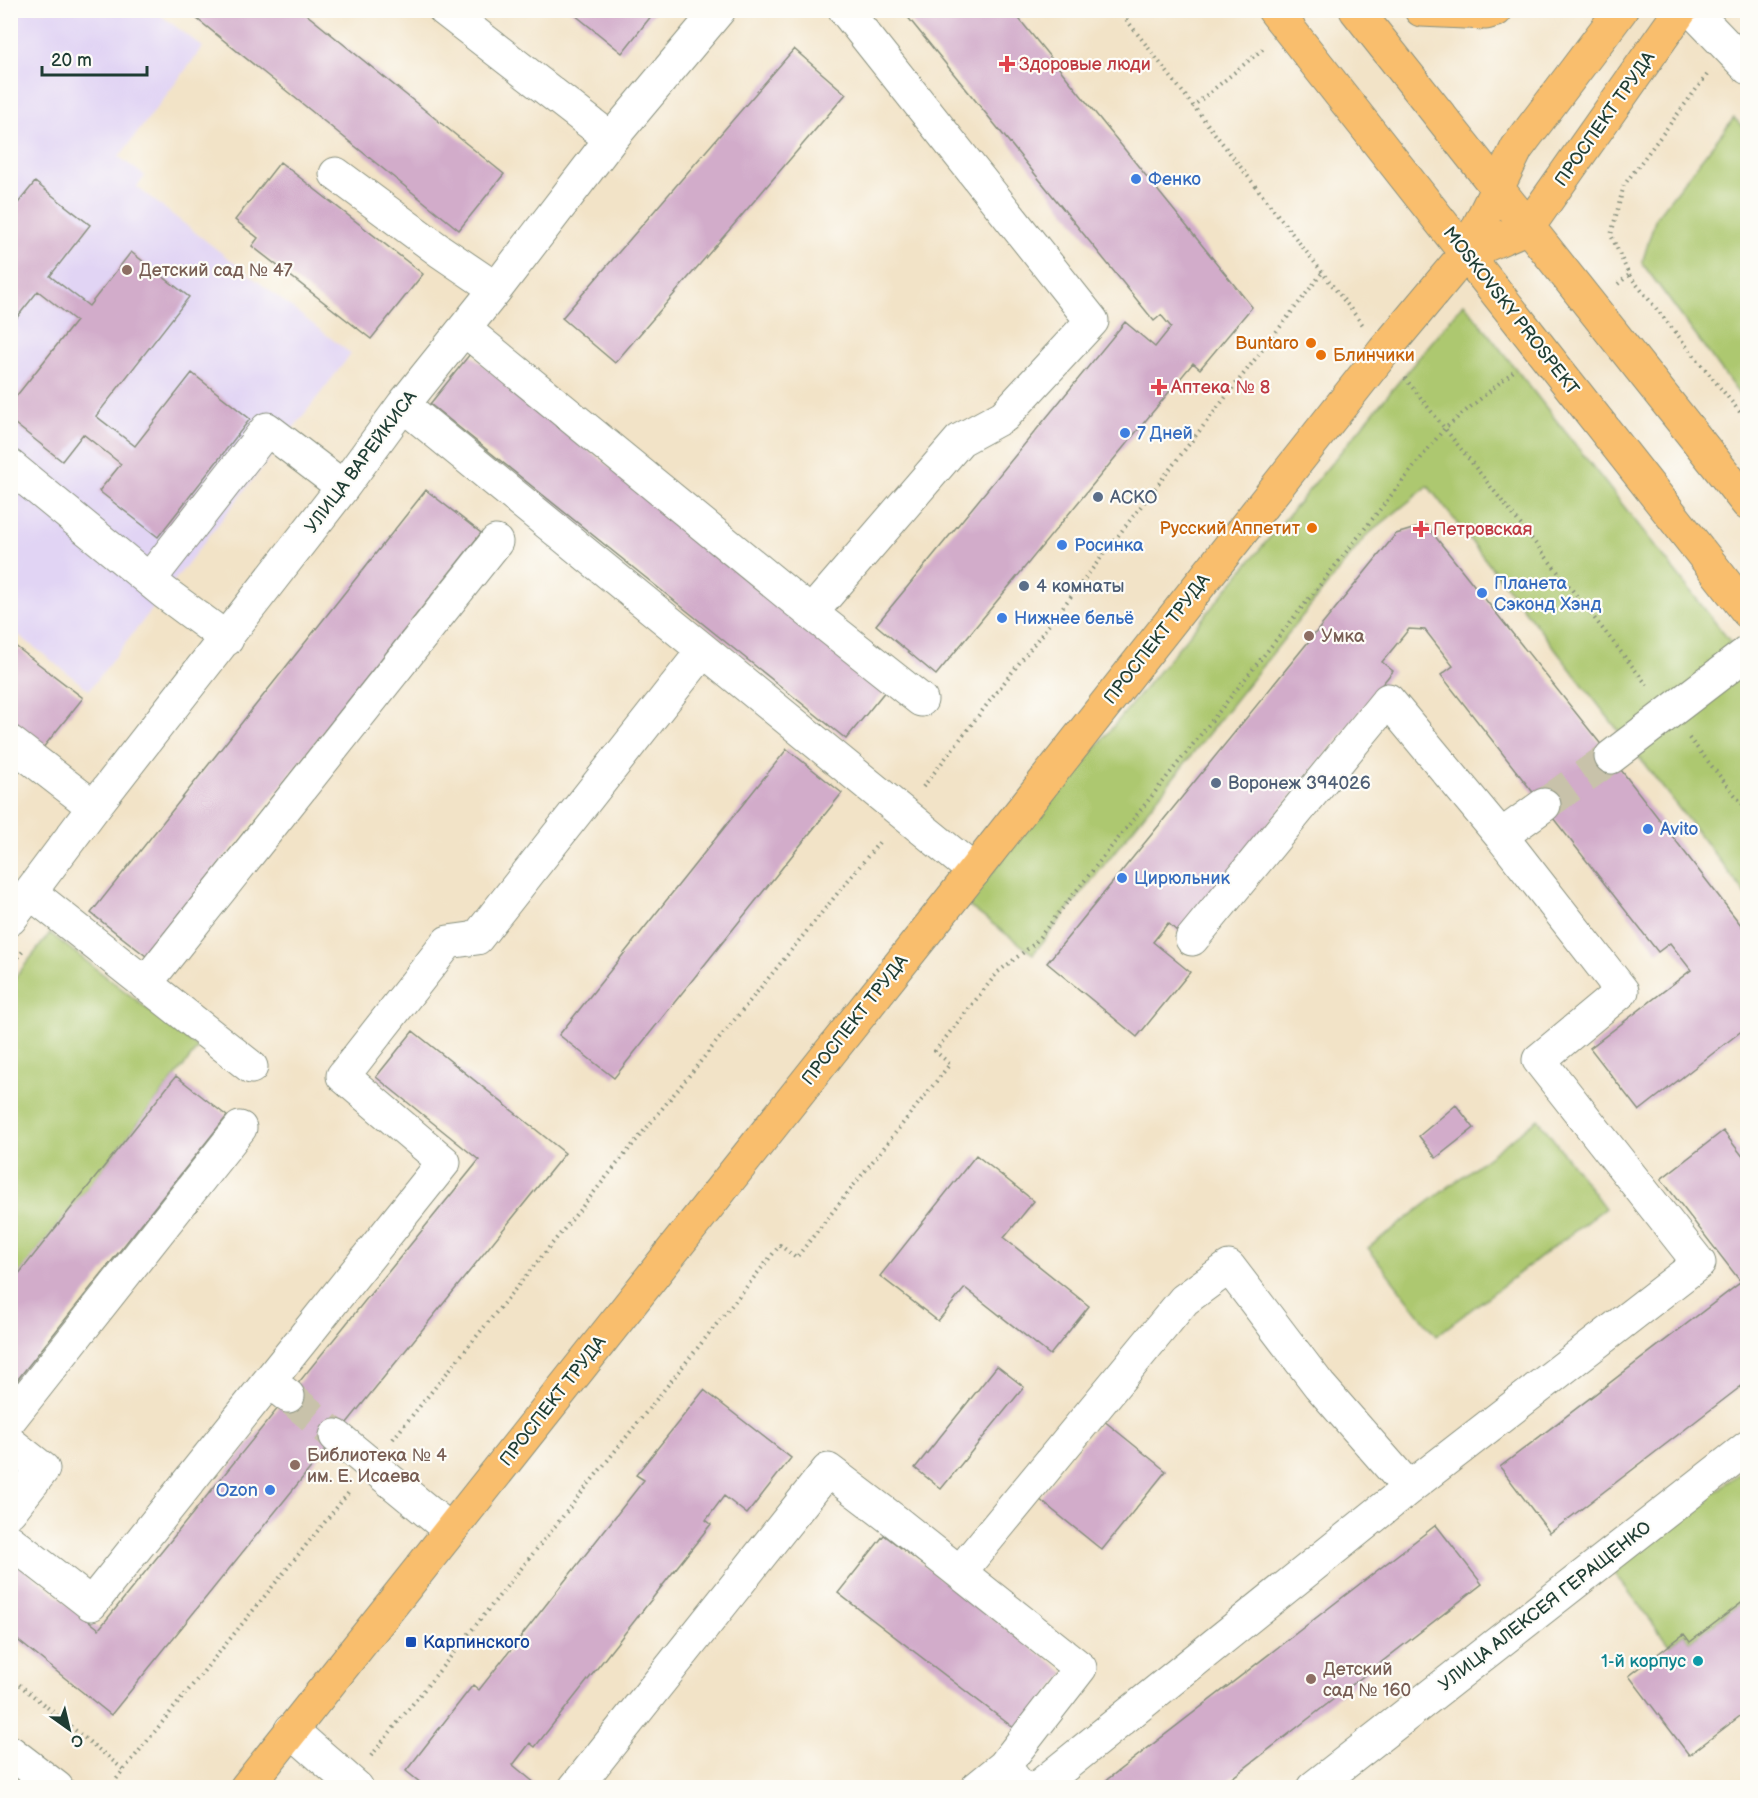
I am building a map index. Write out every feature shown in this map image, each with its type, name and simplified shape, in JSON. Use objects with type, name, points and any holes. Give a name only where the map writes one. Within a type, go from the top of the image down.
[{"type":"main road","points":[[1356,10],[1748,504]]},
{"type":"main road","points":[[1422,10],[1486,13],[1496,10]]},
{"type":"main road","points":[[1465,254],[1517,148],[1622,10]]},
{"type":"main road","name":"ПРОСПЕКТ ТРУДА","points":[[1528,227],[1681,10]]},
{"type":"main road","name":"MOSKOVSKY PROSPEKT","points":[[1281,20],[1748,612]]},
{"type":"main road","points":[[1465,254],[1528,227]]},
{"type":"main road","name":"ПРОСПЕКТ ТРУДА","points":[[246,1788],[1384,351],[1465,254]]},
{"type":"street","points":[[445,10],[611,139]]},
{"type":"street","name":"УЛИЦА ВАРЕЙКИСА","points":[[10,919],[94,807],[344,487],[403,405],[496,289],[611,139],[719,10]]},
{"type":"street","points":[[811,614],[960,440],[1004,416],[1092,321],[845,10]]},
{"type":"street","points":[[1692,10],[1748,68]]},
{"type":"street","points":[[336,174],[440,251],[496,289]]},
{"type":"street","points":[[464,329],[811,614],[921,700]]},
{"type":"street","points":[[403,405],[974,871]]},
{"type":"street","points":[[149,580],[267,429],[344,487]]},
{"type":"street","points":[[10,466],[149,580],[227,639]]},
{"type":"street","points":[[145,984],[496,542]]},
{"type":"street","points":[[10,1541],[91,1604],[279,1389],[444,1162],[343,1076],[448,942],[477,938],[703,651]]},
{"type":"street","points":[[1611,757],[1748,652]]},
{"type":"street","points":[[1037,1788],[1409,1488],[1699,1263],[1539,1060],[1622,991],[1501,836],[1388,700],[1192,939]]},
{"type":"street","points":[[10,742],[94,807]]},
{"type":"street","points":[[1501,836],[1544,805]]},
{"type":"street","points":[[31,892],[251,1067]]},
{"type":"street","points":[[10,1419],[240,1128]]},
{"type":"street","points":[[960,1572],[1184,1300],[1229,1267],[1318,1385],[1409,1488]]},
{"type":"street","points":[[336,1436],[450,1530]]},
{"type":"street","points":[[10,1443],[43,1469],[10,1511]]},
{"type":"street","name":"УЛИЦА АЛЕКСЕЯ ГЕРАЩЕНКО","points":[[1313,1788],[1748,1447]]},
{"type":"street","points":[[575,1788],[828,1470],[1080,1668],[1013,1777],[977,1788]]},
{"type":"street","points":[[291,1730],[354,1785]]},
{"type":"street","points":[[10,1752],[57,1788]]},
{"type":"path","points":[[1119,10],[1192,107],[1356,314]]},
{"type":"path","points":[[1192,107],[1281,20]]},
{"type":"path","points":[[1713,66],[1624,185],[1611,235],[1629,275],[1748,422]]},
{"type":"path","points":[[109,1788],[902,814],[1322,273]]},
{"type":"path","points":[[1591,306],[1629,275]]},
{"type":"path","points":[[354,1785],[780,1245],[796,1258],[950,1064],[934,1052],[998,972],[1034,944],[1444,429],[1540,348]]},
{"type":"path","points":[[1414,390],[1748,811]]},
{"type":"path","points":[[10,1677],[124,1770]]},
{"type":"shaded area","name":"Детский сад № 47","points":[[23,11],[155,11],[203,47],[119,157],[145,176],[137,187],[351,354],[89,690],[11,629],[10,26]]},
{"type":"green space","points":[[1734,118],[1748,132],[1747,405],[1642,263],[1656,217]]},
{"type":"green space","points":[[1464,303],[1747,663],[1747,896],[1428,486],[1366,536],[1033,954],[966,904]]},
{"type":"green space","points":[[50,933],[198,1048],[11,1285],[11,983]]},
{"type":"green space","points":[[1538,1119],[1605,1208],[1436,1336],[1368,1248]]},
{"type":"green space","points":[[1747,1467],[1747,1598],[1690,1642],[1684,1634],[1669,1645],[1613,1571]]},
{"type":"building","points":[[186,10],[301,10],[504,174],[459,230]]},
{"type":"building","points":[[569,10],[656,10],[622,53]]},
{"type":"building","points":[[902,10],[1012,10],[1252,307],[1200,369],[1193,363],[936,675],[876,625],[1125,322],[1155,347],[1171,327],[1161,315],[1154,321]]},
{"type":"building","points":[[794,49],[846,94],[615,363],[562,318]]},
{"type":"building","points":[[280,162],[423,274],[371,339],[252,246],[258,238],[235,220]]},
{"type":"building","points":[[35,182],[90,225],[50,276],[89,306],[131,252],[189,297],[96,416],[135,446],[192,373],[250,419],[158,537],[99,491],[121,464],[83,434],[62,461],[10,420],[10,404],[76,321],[38,291],[10,326],[10,213]]},
{"type":"building","points":[[470,354],[886,690],[846,739],[430,404]]},
{"type":"building","points":[[426,490],[481,533],[146,956],[91,913]]},
{"type":"building","points":[[1426,525],[1611,757],[1748,934],[1748,1026],[1639,1111],[1590,1048],[1691,970],[1670,943],[1658,952],[1441,675],[1453,666],[1425,630],[1409,629],[1382,662],[1393,671],[1179,933],[1168,923],[1153,942],[1190,972],[1137,1037],[1047,963],[1396,534]]},
{"type":"building","points":[[10,642],[83,698],[42,749],[10,724]]},
{"type":"building","points":[[787,749],[842,793],[614,1078],[559,1035]]},
{"type":"building","points":[[413,1031],[565,1153],[111,1715],[10,1634],[10,1558],[99,1629],[479,1160],[376,1077]]},
{"type":"building","points":[[176,1076],[227,1116],[10,1389],[10,1285]]},
{"type":"building","points":[[1456,1105],[1474,1128],[1436,1158],[1419,1136]]},
{"type":"building","points":[[1723,1131],[1748,1163],[1748,1381],[1550,1533],[1500,1467],[1741,1282],[1661,1179]]},
{"type":"building","points":[[976,1155],[1034,1201],[1004,1238],[1089,1306],[1050,1355],[965,1288],[938,1321],[880,1276]]},
{"type":"building","points":[[997,1366],[1024,1387],[941,1489],[915,1468]]},
{"type":"building","points":[[704,1390],[791,1458],[747,1514],[724,1496],[706,1520],[711,1524],[535,1747],[530,1743],[513,1765],[536,1784],[533,1788],[427,1788],[406,1771],[473,1685],[479,1690],[644,1480],[636,1475]]},
{"type":"building","points":[[1103,1420],[1166,1471],[1102,1550],[1039,1499]]},
{"type":"building","points":[[1436,1525],[1482,1584],[1219,1788],[1108,1788],[1104,1782]]},
{"type":"building","points":[[884,1535],[1065,1673],[1019,1732],[838,1593]]},
{"type":"building","name":"1-й корпус","points":[[1748,1598],[1748,1710],[1689,1755],[1629,1676],[1684,1634],[1690,1642]]},
{"type":"tunnel","points":[[1544,805],[1611,757]]},
{"type":"tunnel","points":[[288,1396],[336,1436]]},
{"type":"place","name":"Здоровые люди","points":[[1007,64]]},
{"type":"place","name":"Фенко","points":[[1136,179]]},
{"type":"place","name":"Детский сад № 47","points":[[127,270]]},
{"type":"place","name":"Buntaro","points":[[1311,343]]},
{"type":"place","name":"Блинчики","points":[[1321,355]]},
{"type":"place","name":"Аптека № 8","points":[[1159,387]]},
{"type":"place","name":"7 Дней","points":[[1125,433]]},
{"type":"place","name":"АСКО","points":[[1098,497]]},
{"type":"place","name":"Русский Аппетит","points":[[1312,528]]},
{"type":"place","name":"Петровская","points":[[1421,529]]},
{"type":"place","name":"Росинка","points":[[1062,545]]},
{"type":"place","name":"4 комнаты","points":[[1024,586]]},
{"type":"place","name":"Планета Сэконд Хэнд","points":[[1482,593]]},
{"type":"place","name":"Нижнее бельё","points":[[1002,618]]},
{"type":"place","name":"Умка","points":[[1309,636]]},
{"type":"place","name":"Воронеж 394026","points":[[1216,783]]},
{"type":"place","name":"Avito","points":[[1648,829]]},
{"type":"place","name":"Цирюльник","points":[[1122,878]]},
{"type":"place","name":"Библиотека № 4 им. Е. Исаева","points":[[295,1465]]},
{"type":"place","name":"Ozon","points":[[270,1490]]},
{"type":"place","name":"Карпинского","points":[[411,1642]]},
{"type":"place","name":"1-й корпус","points":[[1698,1661]]},
{"type":"place","name":"Детский сад № 160","points":[[1311,1679]]}]
